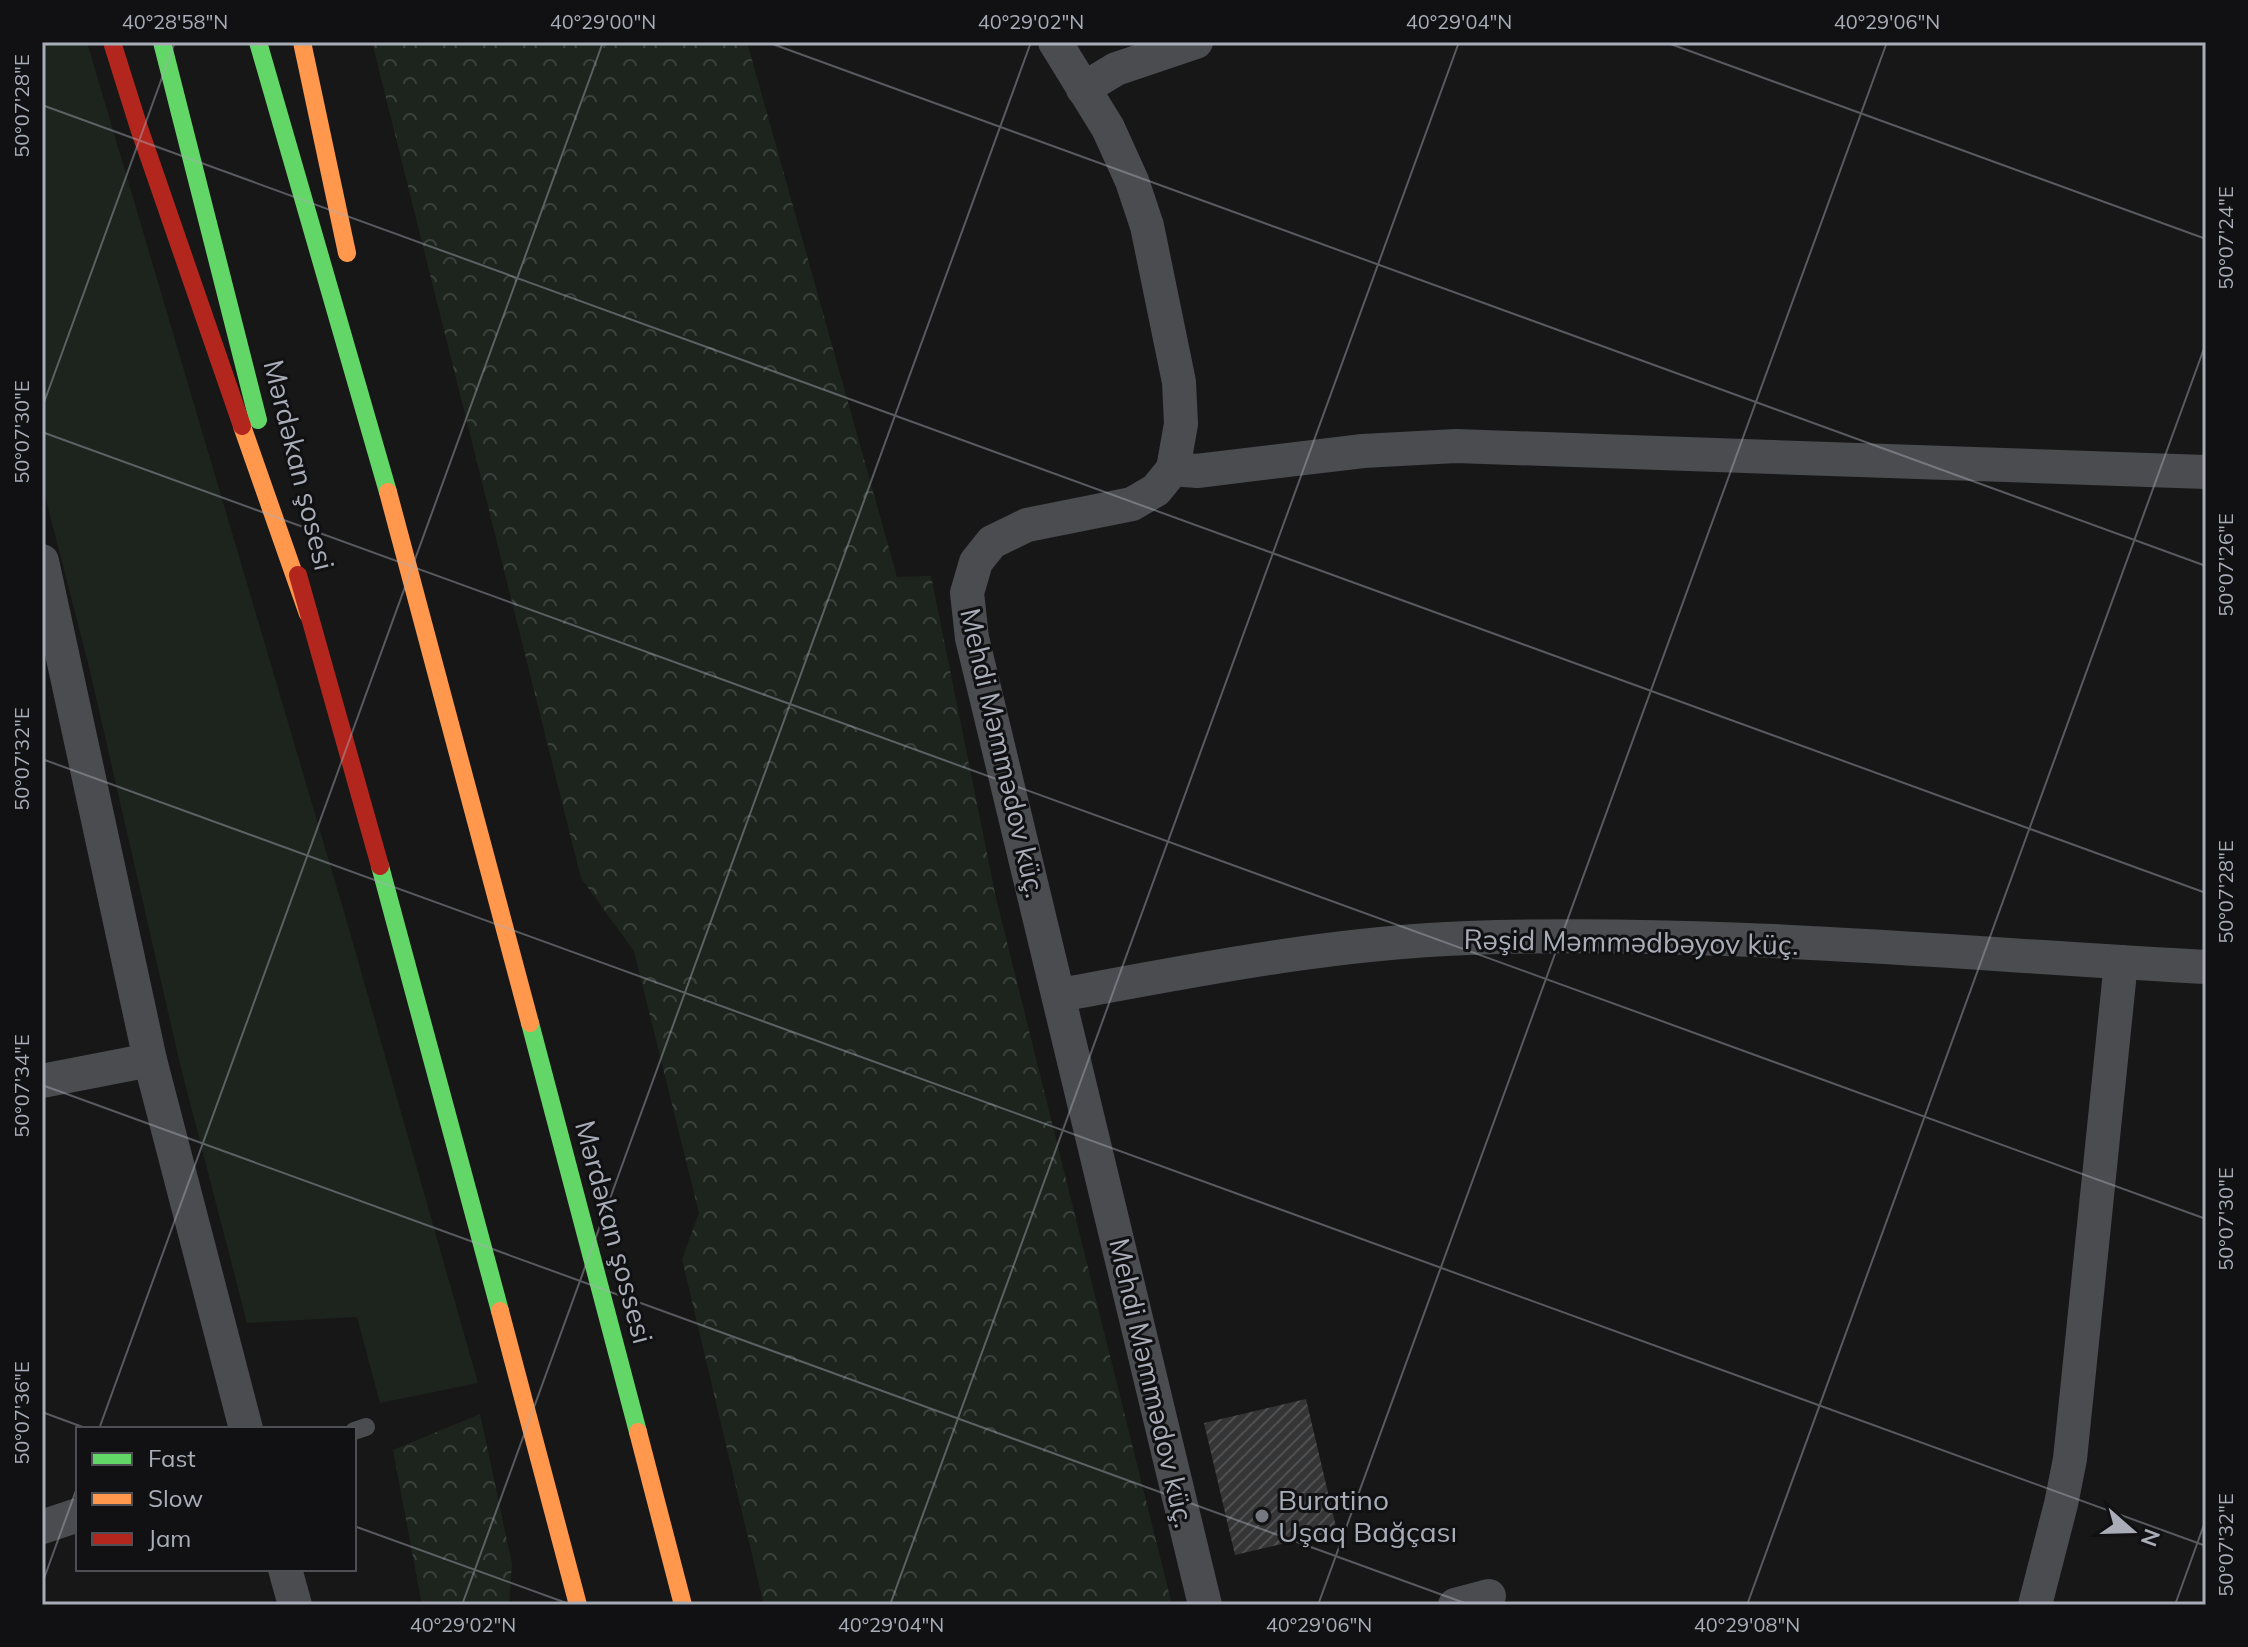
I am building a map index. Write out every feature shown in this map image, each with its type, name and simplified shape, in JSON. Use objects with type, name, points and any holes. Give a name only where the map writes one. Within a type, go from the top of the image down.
[{"type":"main road","points":[[112,42],[308,614]]},
{"type":"main road","name":"Mərdəkan şosesi","points":[[162,42],[308,614],[390,900],[578,1605]]},
{"type":"main road","points":[[258,42],[416,589]]},
{"type":"main road","points":[[302,42],[351,276]]},
{"type":"main road","points":[[368,354],[416,589]]},
{"type":"main road","name":"Mərdəkan şossesi","points":[[416,589],[683,1605]]},
{"type":"street","points":[[1055,42],[1108,128],[1132,181],[1147,226],[1179,382],[1181,424],[1173,469],[1220,469],[1363,451],[1456,446],[2206,472]]},
{"type":"street","points":[[1083,89],[1116,69],[1196,42]]},
{"type":"street","name":"Mehdi Məmmədov küç.","points":[[1173,469],[1156,490],[1132,504],[1027,525],[992,542],[976,562],[967,593],[972,638],[1205,1605]]},
{"type":"street","points":[[42,561],[56,680],[245,1427]]},
{"type":"street","name":"Rəşid Məmmədbəyov küç.","points":[[1060,995],[1233,962],[1380,943],[1467,938],[1700,938],[2206,967]]},
{"type":"street","points":[[2035,1605],[2070,1459],[2121,962]]},
{"type":"street","points":[[42,1081],[150,1060]]},
{"type":"street","points":[[42,1527],[76,1516]]},
{"type":"street","points":[[286,1571],[295,1605]]},
{"type":"street","points":[[1455,1605],[1489,1596]]},
{"type":"green space","points":[[42,42],[87,42],[347,922],[478,1383],[380,1403],[357,1317],[247,1323],[180,1064],[90,671],[42,484]]},
{"type":"green space","points":[[372,42],[747,42],[897,577],[931,576],[996,898],[1172,1605],[764,1605],[682,1259],[699,1213],[634,951],[581,878]]},
{"type":"green space","points":[[480,1414],[512,1564],[509,1605],[422,1605],[393,1450]]},
{"type":"building","points":[[1306,1399],[1337,1531],[1235,1555],[1204,1423]]},
{"type":"traffic: fast","points":[[162,42],[258,420]]},
{"type":"traffic: fast","points":[[258,42],[388,492]]},
{"type":"traffic: fast","points":[[380,866],[500,1311]]},
{"type":"traffic: fast","points":[[530,1023],[638,1432]]},
{"type":"traffic: slow","points":[[302,42],[347,253]]},
{"type":"traffic: slow","points":[[242,426],[308,614]]},
{"type":"traffic: slow","points":[[388,492],[530,1023]]},
{"type":"traffic: slow","points":[[500,1311],[578,1605]]},
{"type":"traffic: slow","points":[[638,1432],[683,1605]]},
{"type":"traffic: jam","points":[[112,42],[242,426]]},
{"type":"traffic: jam","points":[[298,575],[380,866]]},
{"type":"place","name":"Buratino Uşaq Bağçası","points":[[1262,1516]]}]
